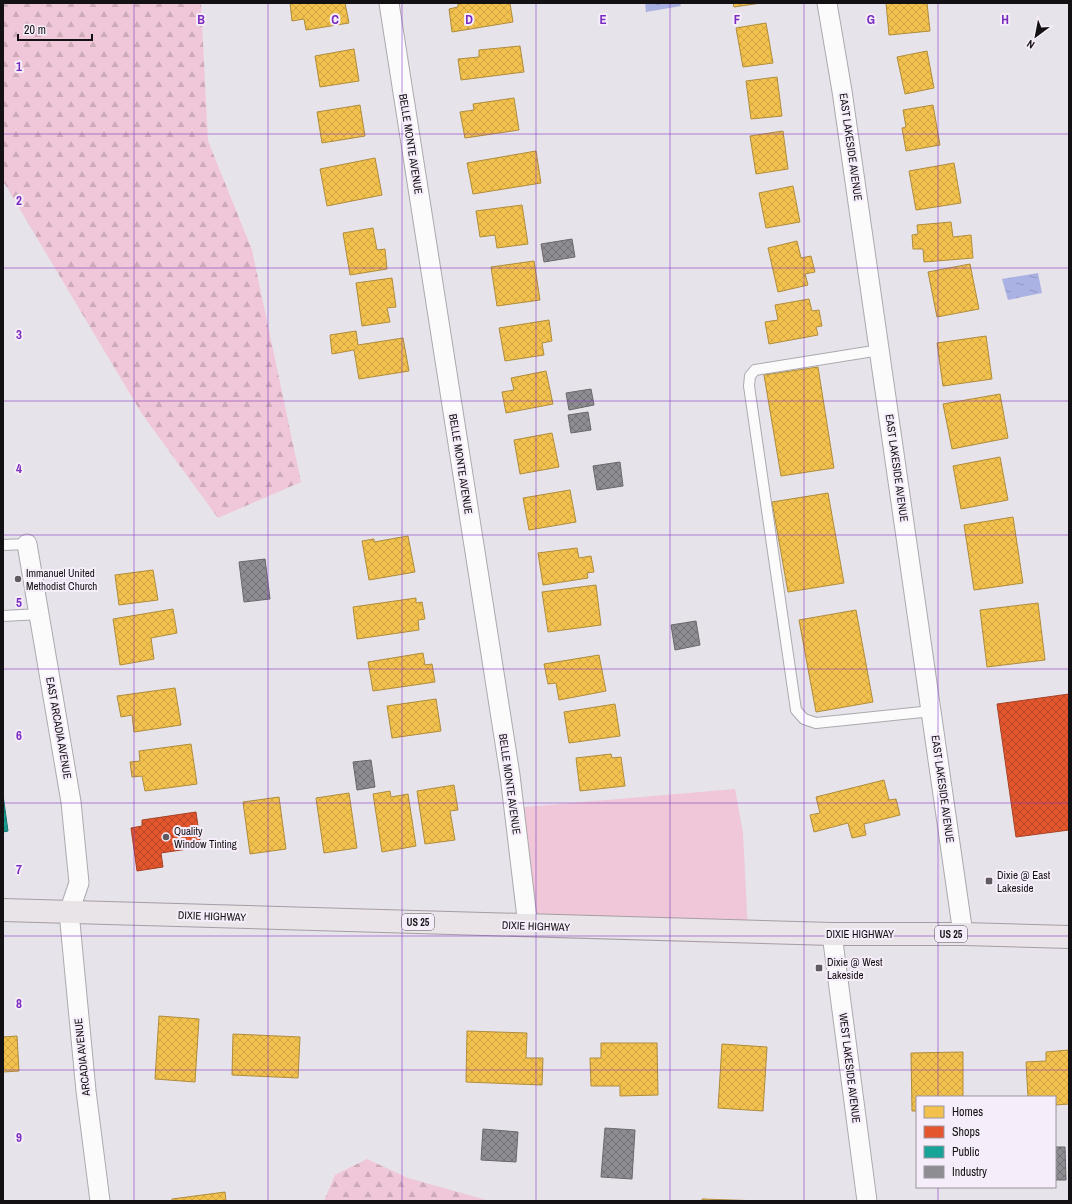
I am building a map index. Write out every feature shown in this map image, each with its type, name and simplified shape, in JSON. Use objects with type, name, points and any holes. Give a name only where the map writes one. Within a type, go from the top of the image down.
[{"type":"main road","name":"DIXIE HIGHWAY","points":[[3,910],[832,934],[963,934],[1069,938]]},
{"type":"street","name":"BELLE MONTE AVENUE","points":[[389,3],[510,775],[528,926]]},
{"type":"street","name":"EAST LAKESIDE AVENUE","points":[[827,3],[844,99],[963,934]]},
{"type":"street","name":"EAST ARCADIA AVENUE","points":[[27,544],[71,802],[79,883],[68,912]]},
{"type":"street","name":"ARCADIA AVENUE","points":[[68,912],[86,1091],[100,1201]]},
{"type":"street","name":"WEST LAKESIDE AVENUE","points":[[832,934],[867,1201]]},
{"type":"lane","points":[[880,350],[755,370],[750,376],[750,394],[796,710],[804,719],[816,722],[932,711]]},
{"type":"lane","points":[[3,545],[27,544]]},
{"type":"lane","points":[[3,616],[40,614]]},
{"type":"green space","points":[[3,3],[201,3],[208,141],[252,250],[301,482],[218,518],[142,414],[3,181]]},
{"type":"green space","points":[[735,789],[743,833],[748,932],[528,926],[514,808]]},
{"type":"green space","points":[[367,1159],[408,1178],[490,1201],[324,1201],[335,1175]]},
{"type":"water","points":[[645,3],[680,3],[681,6],[646,12]]},
{"type":"water","points":[[1038,273],[1042,293],[1008,300],[1002,279]]},
{"type":"building: Homes","points":[[290,3],[345,3],[349,23],[306,30],[304,19],[292,21]]},
{"type":"building: Homes","points":[[458,3],[510,3],[513,22],[452,32],[449,9],[458,7]]},
{"type":"building: Homes","points":[[733,3],[761,3],[734,7]]},
{"type":"building: Homes","points":[[886,3],[927,3],[930,31],[889,35]]},
{"type":"building: Homes","points":[[766,23],[773,63],[743,67],[736,28]]},
{"type":"building: Homes","points":[[520,46],[524,72],[461,80],[458,59],[479,57],[479,50]]},
{"type":"building: Homes","points":[[354,49],[359,81],[320,87],[315,56]]},
{"type":"building: Homes","points":[[927,51],[934,88],[905,94],[897,57]]},
{"type":"building: Homes","points":[[777,77],[782,116],[751,119],[746,81]]},
{"type":"building: Homes","points":[[514,98],[519,130],[465,138],[460,112],[474,110],[473,104]]},
{"type":"building: Homes","points":[[360,105],[365,136],[322,143],[317,112]]},
{"type":"building: Homes","points":[[933,105],[940,145],[906,151],[902,128],[906,127],[903,110]]},
{"type":"building: Homes","points":[[783,131],[788,169],[756,174],[750,136]]},
{"type":"building: Homes","points":[[536,151],[541,183],[473,194],[467,163]]},
{"type":"building: Homes","points":[[375,158],[382,195],[327,206],[320,169]]},
{"type":"building: Homes","points":[[954,163],[961,203],[916,210],[909,171]]},
{"type":"building: Homes","points":[[793,186],[800,222],[766,228],[759,193]]},
{"type":"building: Homes","points":[[522,205],[528,244],[497,248],[495,235],[480,237],[476,211]]},
{"type":"building: Homes","points":[[951,222],[953,237],[971,235],[973,258],[924,262],[923,249],[913,249],[912,235],[918,234],[917,225]]},
{"type":"building: Homes","points":[[373,228],[377,250],[385,249],[387,269],[350,275],[343,233]]},
{"type":"building: Homes","points":[[797,241],[801,258],[811,256],[815,272],[805,274],[808,285],[778,292],[768,248]]},
{"type":"building: Homes","points":[[534,261],[540,300],[497,306],[491,267]]},
{"type":"building: Homes","points":[[970,264],[979,309],[937,317],[928,272]]},
{"type":"building: Homes","points":[[392,278],[396,307],[387,308],[390,322],[362,326],[356,283]]},
{"type":"building: Homes","points":[[809,299],[812,311],[819,310],[822,326],[816,327],[818,335],[769,344],[765,322],[778,320],[775,305]]},
{"type":"building: Homes","points":[[549,320],[552,341],[542,343],[544,355],[505,361],[499,328]]},
{"type":"building: Homes","points":[[356,331],[358,345],[403,338],[409,371],[359,379],[354,350],[332,354],[330,335]]},
{"type":"building: Homes","points":[[986,336],[992,379],[943,386],[937,343]]},
{"type":"building: Homes","points":[[818,367],[834,468],[781,476],[764,375]]},
{"type":"building: Homes","points":[[546,371],[553,404],[506,413],[502,392],[514,390],[511,378]]},
{"type":"building: Homes","points":[[1000,394],[1008,438],[952,449],[943,404]]},
{"type":"building: Homes","points":[[552,433],[559,467],[520,474],[514,440]]},
{"type":"building: Homes","points":[[1000,457],[1008,500],[961,509],[953,466]]},
{"type":"building: Homes","points":[[570,490],[576,522],[529,530],[523,498]]},
{"type":"building: Homes","points":[[828,493],[844,583],[788,592],[772,502]]},
{"type":"building: Homes","points":[[1013,517],[1023,583],[974,590],[964,525]]},
{"type":"building: Homes","points":[[408,536],[415,572],[369,580],[362,541],[374,539],[374,542]]},
{"type":"building: Homes","points":[[577,548],[579,558],[591,556],[594,572],[587,573],[588,578],[543,585],[538,553]]},
{"type":"building: Homes","points":[[153,570],[158,600],[119,605],[115,575]]},
{"type":"building: Homes","points":[[596,585],[601,625],[548,632],[542,592]]},
{"type":"building: Homes","points":[[416,598],[416,603],[422,602],[425,619],[418,620],[419,630],[357,639],[353,607]]},
{"type":"building: Homes","points":[[1038,603],[1045,660],[987,667],[980,610]]},
{"type":"building: Homes","points":[[173,609],[177,633],[151,638],[154,659],[120,665],[113,619]]},
{"type":"building: Homes","points":[[856,610],[873,702],[816,712],[799,620]]},
{"type":"building: Homes","points":[[423,653],[425,665],[432,664],[435,682],[373,691],[368,662]]},
{"type":"building: Homes","points":[[599,655],[606,691],[559,700],[556,683],[548,684],[544,664]]},
{"type":"building: Homes","points":[[175,688],[181,725],[134,732],[132,715],[121,717],[117,696]]},
{"type":"building: Homes","points":[[436,699],[441,731],[392,738],[387,706]]},
{"type":"building: Homes","points":[[615,704],[620,736],[569,743],[564,712]]},
{"type":"building: Homes","points":[[191,744],[197,784],[145,791],[142,776],[132,777],[130,762],[140,761],[139,751]]},
{"type":"building: Homes","points":[[611,754],[612,758],[621,757],[625,786],[580,791],[576,758]]},
{"type":"building: Homes","points":[[884,780],[889,800],[896,799],[900,815],[864,824],[866,835],[852,838],[848,823],[814,832],[810,815],[820,813],[816,797]]},
{"type":"building: Homes","points":[[454,785],[458,810],[450,811],[455,840],[425,844],[417,791]]},
{"type":"building: Homes","points":[[390,791],[391,797],[408,794],[416,846],[382,852],[373,794]]},
{"type":"building: Homes","points":[[349,793],[357,848],[324,853],[316,798]]},
{"type":"building: Homes","points":[[279,797],[286,849],[250,854],[243,802]]},
{"type":"building: Homes","points":[[159,1016],[199,1019],[195,1082],[155,1079]]},
{"type":"building: Homes","points":[[467,1031],[527,1033],[526,1058],[543,1058],[542,1085],[466,1082]]},
{"type":"building: Homes","points":[[233,1034],[300,1037],[298,1078],[232,1075]]},
{"type":"building: Homes","points":[[17,1036],[19,1071],[3,1072],[3,1037]]},
{"type":"building: Homes","points":[[601,1043],[657,1043],[658,1095],[620,1096],[620,1086],[591,1086],[590,1058],[601,1058]]},
{"type":"building: Homes","points":[[722,1044],[767,1047],[763,1111],[718,1108]]},
{"type":"building: Homes","points":[[1069,1050],[1069,1104],[1056,1105],[1056,1096],[1028,1096],[1026,1062],[1046,1061],[1046,1052]]},
{"type":"building: Homes","points":[[963,1052],[963,1096],[916,1096],[916,1111],[912,1111],[911,1053]]},
{"type":"building: Homes","points":[[225,1192],[226,1201],[172,1201],[172,1199]]},
{"type":"building: Homes","points":[[702,1199],[762,1201],[702,1201]]},
{"type":"building: Shops","points":[[1069,694],[1069,830],[1016,837],[997,704]]},
{"type":"building: Shops","name":"Quality Window Tinting","points":[[196,812],[201,847],[161,853],[163,867],[137,871],[131,828],[142,826],[142,820]]},
{"type":"building: Public","points":[[3,795],[8,831],[3,832]]},
{"type":"building: Industry","points":[[572,239],[575,257],[544,262],[541,244]]},
{"type":"building: Industry","points":[[591,389],[594,405],[569,410],[566,393]]},
{"type":"building: Industry","points":[[588,412],[591,430],[571,433],[568,415]]},
{"type":"building: Industry","points":[[620,462],[623,486],[597,490],[593,466]]},
{"type":"building: Industry","points":[[265,559],[270,599],[244,602],[239,562]]},
{"type":"building: Industry","points":[[696,621],[700,645],[675,650],[671,625]]},
{"type":"building: Industry","points":[[371,760],[375,787],[357,790],[353,762]]},
{"type":"building: Industry","points":[[605,1128],[635,1130],[632,1179],[601,1177]]},
{"type":"building: Industry","points":[[483,1129],[518,1132],[516,1162],[481,1160]]},
{"type":"building: Industry","points":[[1056,1147],[1065,1147],[1066,1180],[1056,1180]]},
{"type":"place","name":"Immanuel United Methodist Church","points":[[18,579]]},
{"type":"place","name":"Quality Window Tinting","points":[[166,837]]},
{"type":"place","name":"Dixie @ East Lakeside","points":[[989,881]]},
{"type":"place","name":"Dixie @ West Lakeside","points":[[819,968]]}]
